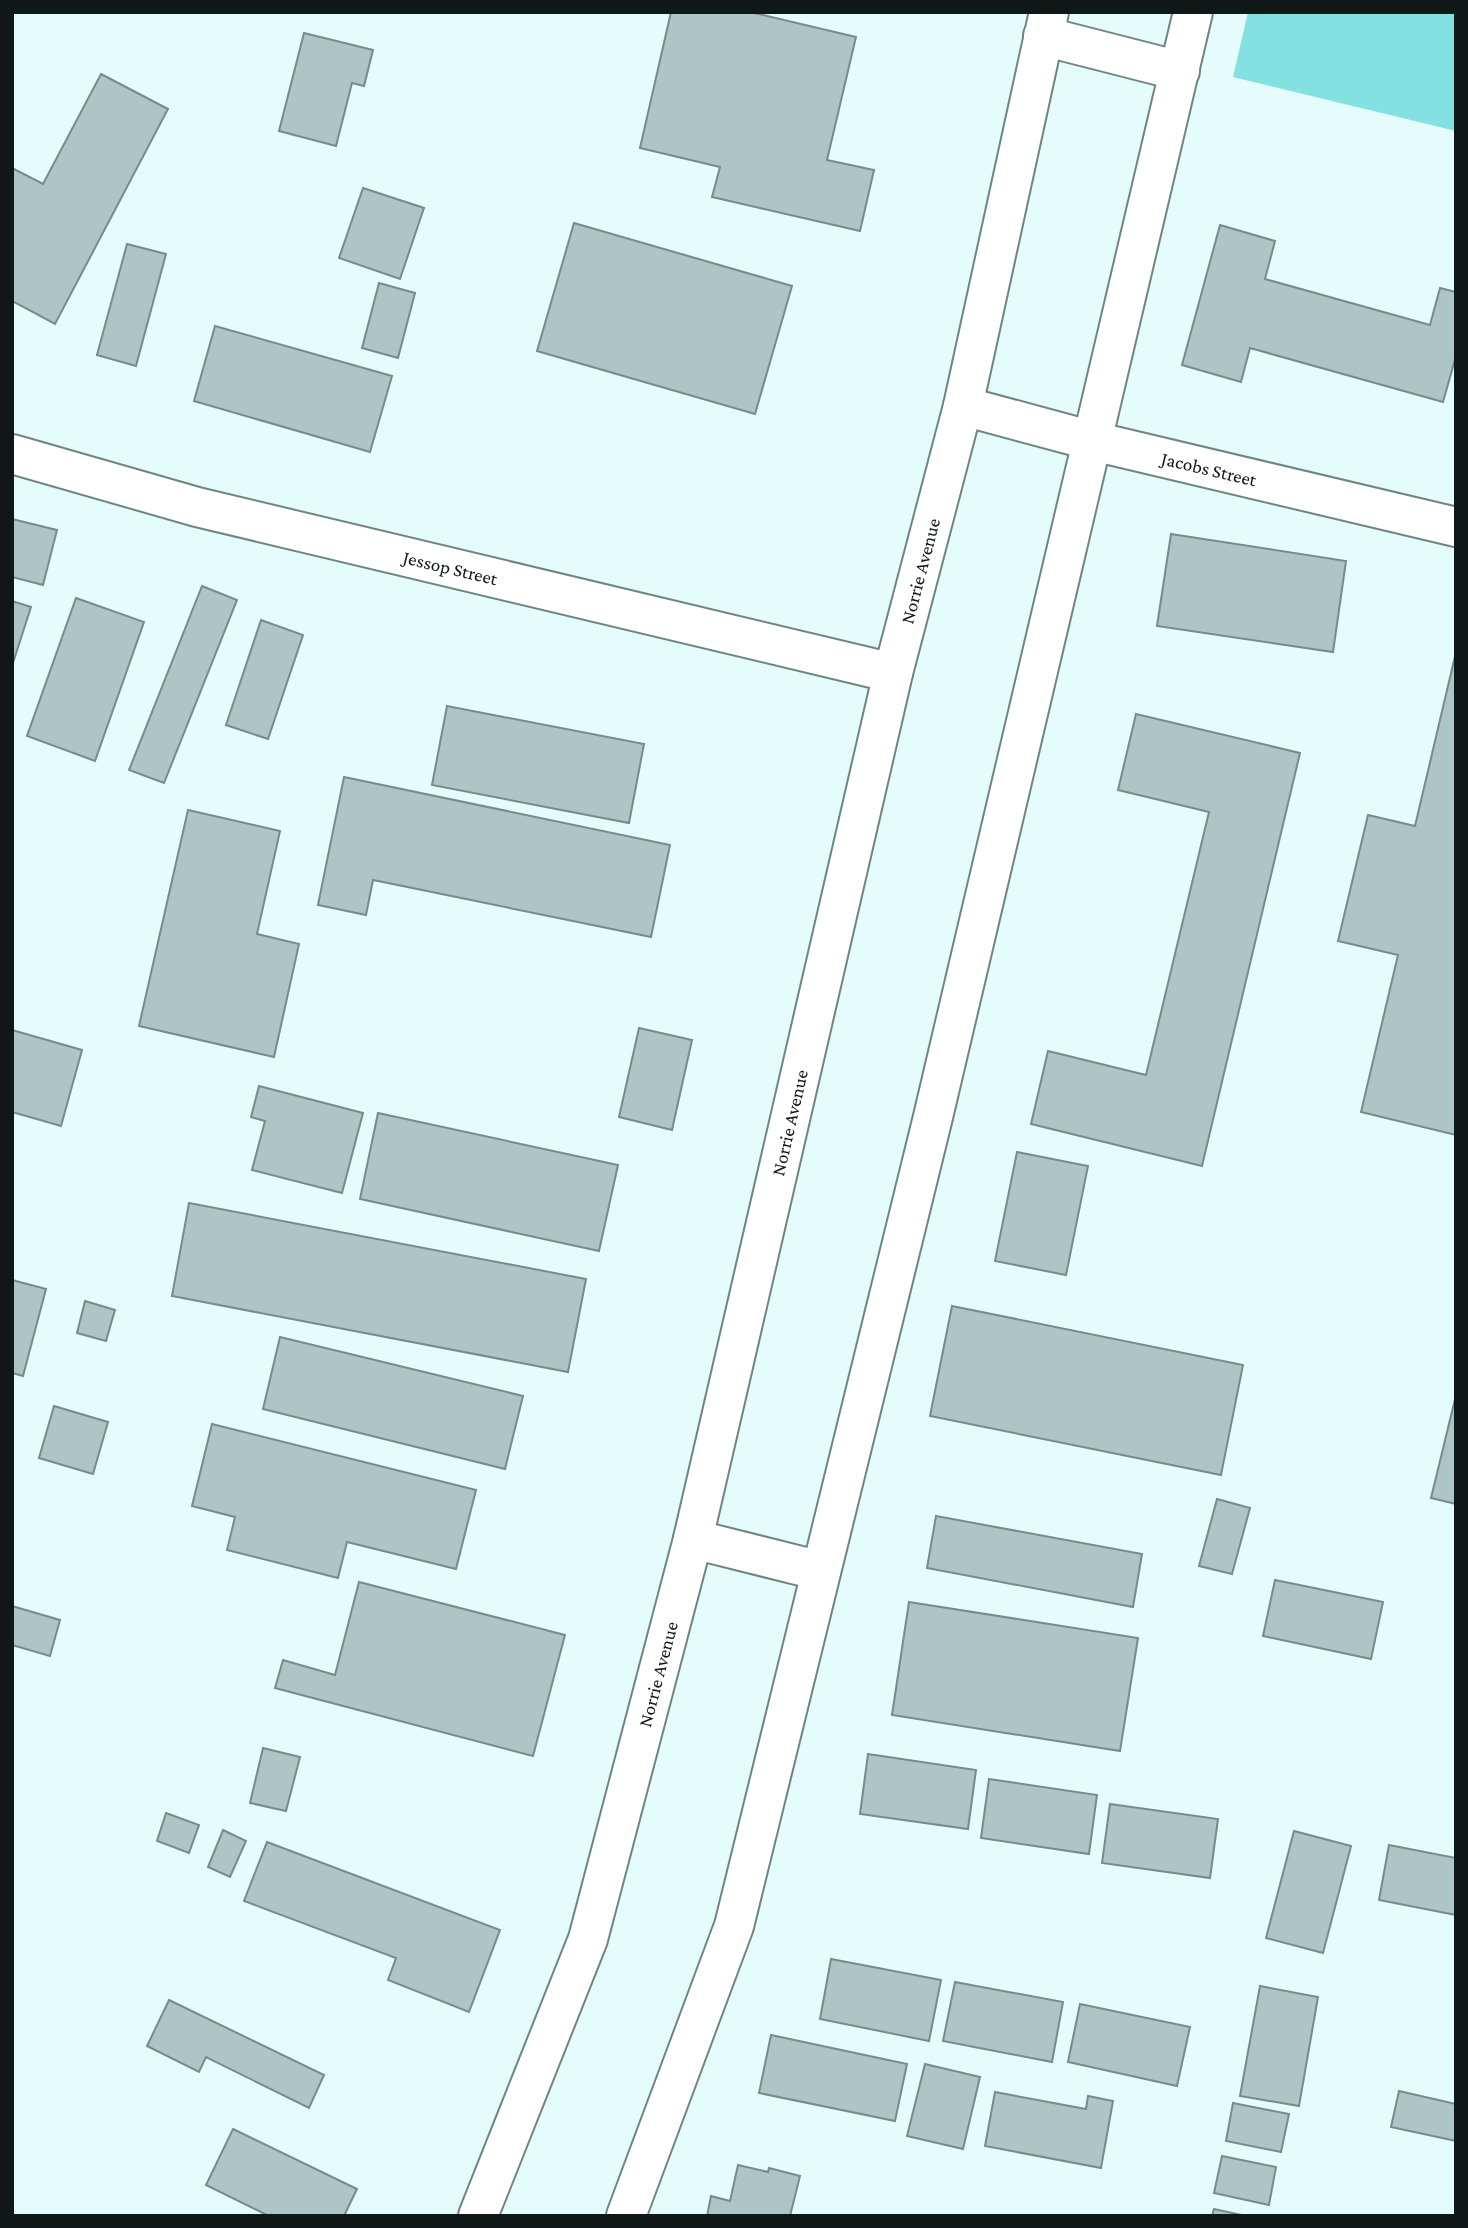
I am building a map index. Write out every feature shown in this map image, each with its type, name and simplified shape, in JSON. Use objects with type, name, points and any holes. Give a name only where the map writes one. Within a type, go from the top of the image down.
[{"type":"main road","points":[[626,2216],[734,1926],[933,1117],[1194,12]]},
{"type":"main road","points":[[1046,24],[1180,71]]},
{"type":"main road","name":"Norrie Avenue","points":[[478,2216],[588,1939],[693,1539],[893,673],[964,406],[1046,24]]},
{"type":"main road","name":"Jacobs Street","points":[[964,406],[1093,441],[1456,527]]},
{"type":"main road","name":"Jessop Street","points":[[12,454],[197,507],[893,673]]},
{"type":"main road","points":[[693,1539],[821,1572]]},
{"type":"shaded area","points":[[1248,12],[1456,12],[1456,131],[1233,77]]},
{"type":"building","points":[[671,12],[750,12],[856,37],[827,160],[874,170],[860,231],[712,197],[720,167],[640,148]]},
{"type":"building","points":[[304,33],[373,50],[364,86],[352,83],[336,146],[279,131]]},
{"type":"building","points":[[101,74],[168,109],[55,324],[12,301],[12,168],[43,184]]},
{"type":"building","points":[[363,188],[424,208],[400,279],[339,258]]},
{"type":"building","points":[[574,223],[792,286],[755,414],[537,351]]},
{"type":"building","points":[[1220,225],[1275,241],[1265,279],[1430,325],[1440,288],[1456,292],[1456,356],[1443,402],[1250,348],[1241,382],[1182,365]]},
{"type":"building","points":[[127,244],[166,254],[136,366],[97,355]]},
{"type":"building","points":[[379,283],[415,293],[398,358],[362,348]]},
{"type":"building","points":[[215,326],[392,376],[370,452],[194,401]]},
{"type":"building","points":[[12,519],[57,530],[43,585],[12,577]]},
{"type":"building","points":[[1171,534],[1346,561],[1333,652],[1157,626]]},
{"type":"building","points":[[202,586],[237,600],[164,783],[129,770]]},
{"type":"building","points":[[76,598],[144,622],[95,761],[27,736]]},
{"type":"building","points":[[12,601],[31,607],[12,666]]},
{"type":"building","points":[[261,620],[303,635],[268,739],[226,725]]},
{"type":"building","points":[[1456,652],[1456,1135],[1361,1112],[1398,955],[1338,941],[1368,815],[1415,826]]},
{"type":"building","points":[[447,706],[644,744],[629,823],[432,785]]},
{"type":"building","points":[[1136,714],[1300,753],[1202,1166],[1031,1124],[1048,1051],[1146,1075],[1209,812],[1118,790]]},
{"type":"building","points":[[344,777],[670,845],[651,937],[373,880],[366,915],[318,905]]},
{"type":"building","points":[[188,810],[280,831],[257,934],[299,944],[274,1057],[139,1026]]},
{"type":"building","points":[[639,1028],[692,1040],[672,1130],[619,1117]]},
{"type":"building","points":[[12,1030],[82,1050],[61,1126],[12,1112]]},
{"type":"building","points":[[259,1086],[363,1113],[342,1193],[252,1170],[265,1121],[251,1117]]},
{"type":"building","points":[[378,1113],[618,1165],[599,1251],[360,1199]]},
{"type":"building","points":[[1017,1152],[1088,1166],[1066,1275],[995,1261]]},
{"type":"building","points":[[189,1203],[586,1279],[568,1372],[172,1296]]},
{"type":"building","points":[[12,1280],[46,1289],[23,1376],[12,1373]]},
{"type":"building","points":[[85,1301],[115,1310],[106,1341],[77,1333]]},
{"type":"building","points":[[952,1306],[1243,1365],[1221,1475],[930,1416]]},
{"type":"building","points":[[280,1337],[523,1396],[505,1469],[263,1409]]},
{"type":"building","points":[[1456,1395],[1456,1504],[1431,1498]]},
{"type":"building","points":[[54,1406],[108,1422],[93,1474],[39,1458]]},
{"type":"building","points":[[212,1424],[476,1490],[456,1569],[347,1542],[338,1578],[227,1550],[235,1517],[192,1506]]},
{"type":"building","points":[[1217,1499],[1250,1508],[1232,1574],[1199,1566]]},
{"type":"building","points":[[936,1516],[1142,1554],[1133,1607],[927,1568]]},
{"type":"building","points":[[1275,1580],[1383,1602],[1371,1659],[1263,1636]]},
{"type":"building","points":[[359,1582],[565,1635],[533,1756],[275,1688],[283,1660],[335,1675]]},
{"type":"building","points":[[909,1602],[1138,1638],[1120,1751],[892,1715]]},
{"type":"building","points":[[12,1606],[60,1620],[50,1656],[12,1645]]},
{"type":"building","points":[[263,1748],[300,1757],[286,1811],[250,1803]]},
{"type":"building","points":[[868,1754],[976,1770],[968,1829],[860,1814]]},
{"type":"building","points":[[989,1779],[1097,1795],[1089,1854],[981,1838]]},
{"type":"building","points":[[1110,1804],[1218,1819],[1210,1878],[1102,1863]]},
{"type":"building","points":[[166,1813],[199,1825],[189,1853],[157,1841]]},
{"type":"building","points":[[223,1830],[246,1841],[230,1877],[208,1867]]},
{"type":"building","points":[[1294,1831],[1351,1846],[1323,1953],[1266,1938]]},
{"type":"building","points":[[267,1842],[500,1930],[469,2012],[388,1980],[396,1958],[244,1901]]},
{"type":"building","points":[[1389,1845],[1456,1858],[1456,1915],[1379,1900]]},
{"type":"building","points":[[831,1959],[941,1980],[929,2041],[820,2019]]},
{"type":"building","points":[[955,1982],[1063,2002],[1052,2062],[943,2041]]},
{"type":"building","points":[[1260,1986],[1318,1997],[1299,2106],[1240,2096]]},
{"type":"building","points":[[169,2000],[324,2075],[309,2108],[206,2057],[199,2072],[147,2046]]},
{"type":"building","points":[[1080,2004],[1190,2027],[1177,2086],[1068,2062]]},
{"type":"building","points":[[771,2035],[907,2064],[895,2121],[759,2093]]},
{"type":"building","points":[[925,2064],[980,2077],[963,2149],[907,2136]]},
{"type":"building","points":[[1399,2091],[1456,2104],[1456,2141],[1391,2127]]},
{"type":"building","points":[[995,2092],[1086,2109],[1088,2096],[1113,2101],[1101,2168],[985,2146]]},
{"type":"building","points":[[1233,2103],[1289,2114],[1281,2152],[1226,2141]]},
{"type":"building","points":[[233,2129],[357,2189],[344,2216],[269,2216],[206,2185]]},
{"type":"building","points":[[1222,2156],[1276,2167],[1269,2205],[1214,2193]]},
{"type":"building","points":[[738,2165],[768,2172],[769,2168],[800,2176],[790,2216],[707,2216],[711,2196],[730,2201]]},
{"type":"building","points":[[1214,2209],[1246,2216],[1212,2216]]}]
